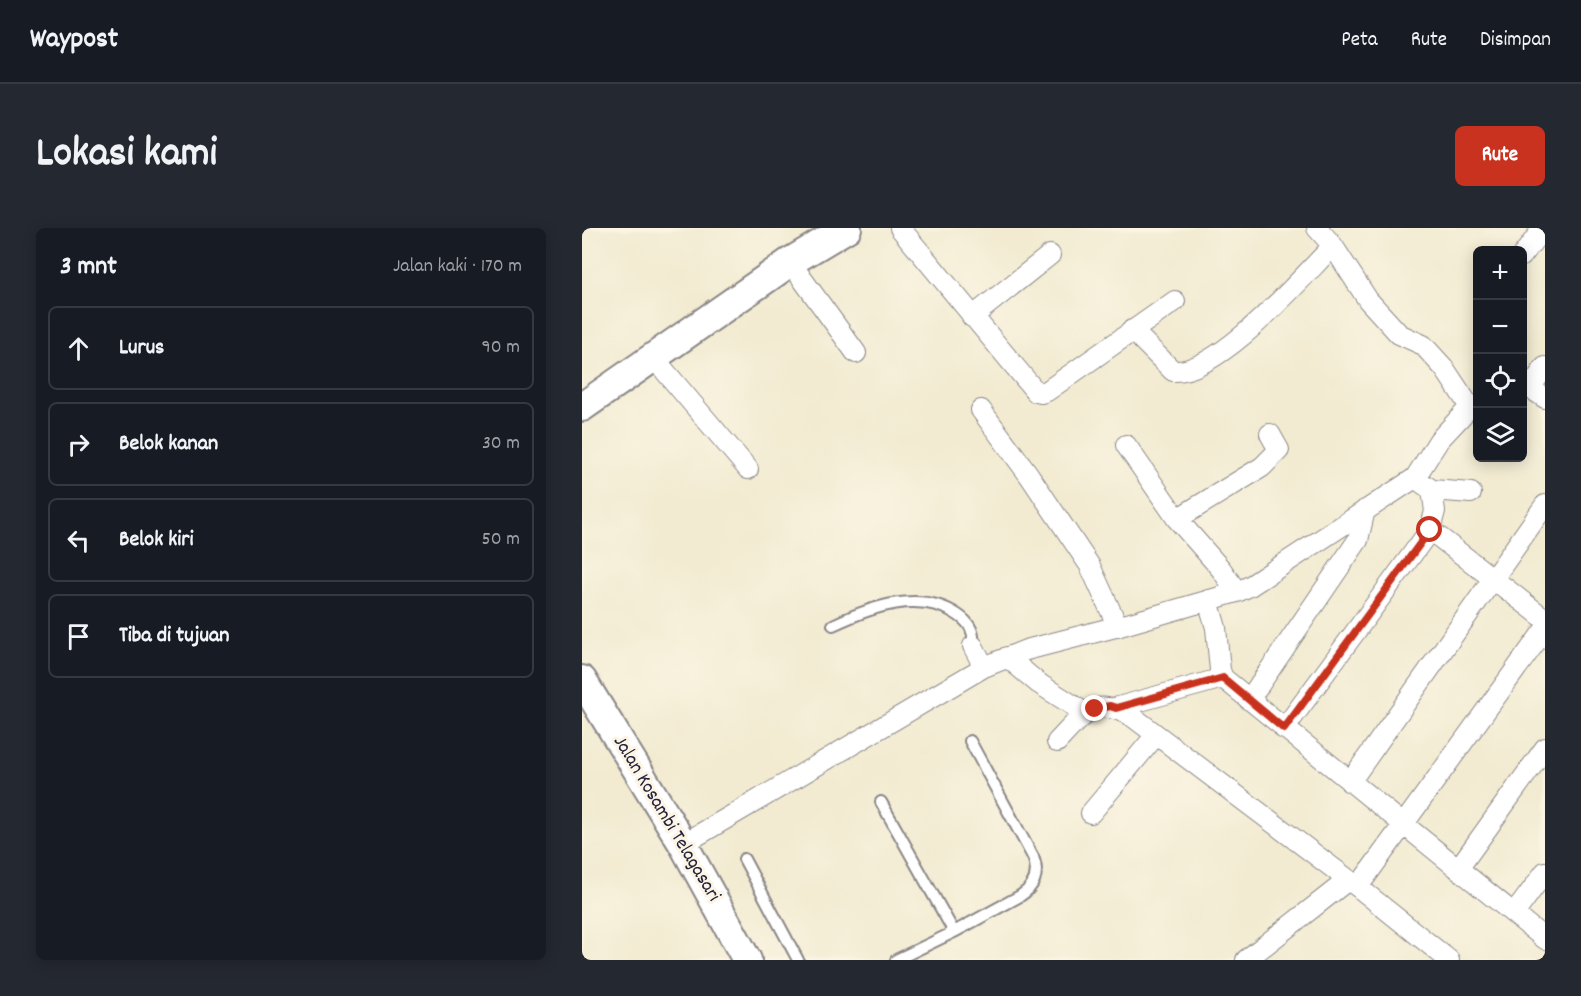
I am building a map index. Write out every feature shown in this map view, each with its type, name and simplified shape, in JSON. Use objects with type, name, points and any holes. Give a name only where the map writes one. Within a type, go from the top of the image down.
[{"type":"main road","points":[[582,407],[790,262],[847,228]]},
{"type":"main road","name":"Jalan Kosambi Telagasari","points":[[582,680],[683,844],[747,960]]},
{"type":"street","points":[[900,228],[1036,392],[1047,391],[1175,301]]},
{"type":"street","points":[[1317,228],[1333,246],[1368,300],[1399,334],[1423,345],[1473,405]]},
{"type":"street","points":[[1527,249],[1543,228]]},
{"type":"street","points":[[1132,330],[1173,371],[1183,372],[1198,366],[1239,340],[1333,246]]},
{"type":"street","points":[[972,316],[1050,255]]},
{"type":"street","points":[[790,262],[856,353]]},
{"type":"street","points":[[653,357],[748,469]]},
{"type":"street","points":[[1533,392],[1545,367]]},
{"type":"street","points":[[683,844],[984,667],[1007,657],[1118,627],[1237,592],[1250,586],[1415,478],[1439,440],[1473,407]]},
{"type":"street","points":[[981,410],[1029,475],[1090,566],[1118,627]]},
{"type":"street","points":[[1177,519],[1262,466],[1279,450],[1270,434]]},
{"type":"street","points":[[1126,445],[1177,519],[1221,569],[1237,592]]},
{"type":"street","points":[[1415,478],[1432,490],[1471,493]]},
{"type":"street","points":[[1284,729],[1430,530],[1435,511],[1432,490]]},
{"type":"street","points":[[1350,782],[1544,508]]},
{"type":"street","points":[[1249,700],[1358,540],[1365,510]]},
{"type":"street","points":[[1430,530],[1545,619]]},
{"type":"street","points":[[1209,600],[1216,628],[1220,670],[1223,678],[1545,939]]},
{"type":"street","points":[[1246,960],[1353,884],[1404,826],[1545,629]]},
{"type":"street","points":[[973,646],[984,667]]},
{"type":"street","points":[[1007,657],[1038,683],[1085,713]]},
{"type":"street","points":[[1057,742],[1085,713],[1104,707],[1116,708],[1223,678]]},
{"type":"street","points":[[1116,708],[1133,717],[1449,960]]},
{"type":"street","points":[[1092,813],[1156,735]]},
{"type":"street","points":[[1458,869],[1545,748]]},
{"type":"street","points":[[1514,914],[1545,872]]},
{"type":"lane","points":[[833,625],[863,611],[885,605],[921,603],[951,610],[966,620],[973,632],[973,646]]},
{"type":"lane","points":[[896,960],[954,932],[1028,891],[1032,885],[1036,872],[1033,858],[970,741]]},
{"type":"lane","points":[[881,802],[954,932]]},
{"type":"lane","points":[[744,859],[798,960]]},
{"type":"route","points":[[1095,709],[1110,706],[1116,708],[1223,678],[1284,729],[1430,530]]}]
